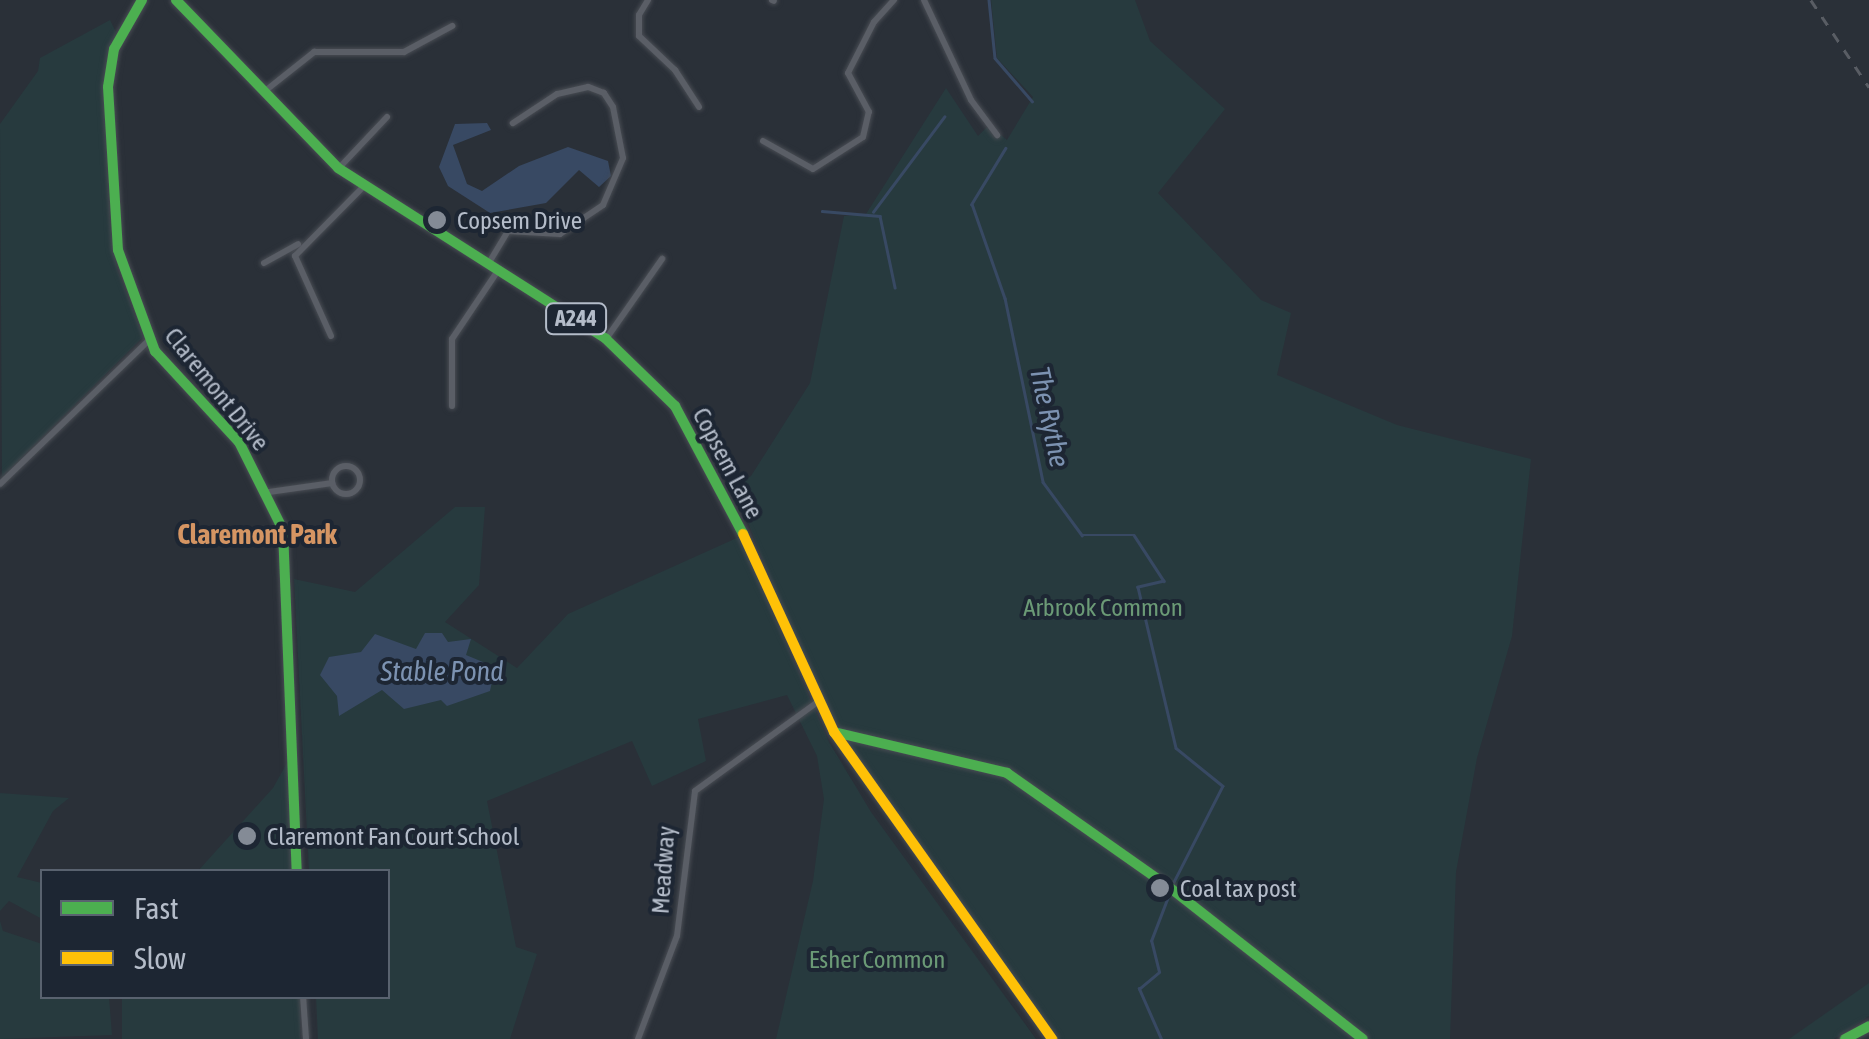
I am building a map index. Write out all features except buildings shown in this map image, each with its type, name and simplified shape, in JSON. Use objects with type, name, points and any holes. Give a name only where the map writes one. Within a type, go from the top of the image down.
[{"type":"main road","name":"Claremont Drive","points":[[142,0],[112,56],[108,128],[118,250],[148,340],[239,442],[269,492],[285,560],[297,869]]},
{"type":"main road","name":"Copsem Lane","points":[[176,0],[262,94],[362,188],[496,265],[606,339],[676,406],[705,453],[834,732],[1052,1039]]},
{"type":"main road","points":[[834,732],[1007,773],[1172,890],[1363,1039]]},
{"type":"main road","points":[[1845,1039],[1869,1029]]},
{"type":"main road","points":[[1858,1039],[1869,1029]]},
{"type":"street","points":[[648,0],[639,15],[639,36],[675,70],[700,107]]},
{"type":"street","points":[[763,142],[818,168],[863,137],[868,112],[848,73],[874,22],[894,0]]},
{"type":"street","points":[[924,0],[971,100],[996,135]]},
{"type":"street","points":[[262,94],[314,52],[404,52],[452,26]]},
{"type":"street","points":[[452,406],[452,339],[496,265],[508,231],[560,234],[603,205],[622,158],[614,107],[588,87],[557,94],[513,123]]},
{"type":"street","points":[[338,168],[387,118]]},
{"type":"street","points":[[775,148],[782,136]]},
{"type":"street","points":[[264,263],[304,241],[362,188]]},
{"type":"street","points":[[304,241],[295,256],[331,336]]},
{"type":"street","points":[[606,339],[662,260]]},
{"type":"street","points":[[0,484],[148,340]]},
{"type":"street","points":[[269,492],[332,483],[348,494],[360,479],[343,467],[332,483]]},
{"type":"street","name":"Meadway","points":[[638,1039],[677,936],[690,799],[709,776],[819,701]]},
{"type":"street","points":[[303,999],[306,1039]]},
{"type":"green space","name":"Arbrook Common","points":[[991,0],[1135,0],[1150,41],[1225,109],[1158,193],[1261,300],[1291,313],[1277,375],[1397,425],[1531,459],[1512,636],[1477,758],[1456,872],[1450,1039],[1056,1039],[857,759],[807,672],[734,487],[751,476],[810,383],[844,216],[866,214],[946,88],[978,136],[989,125],[1007,140],[1033,97],[997,58]]},
{"type":"green space","points":[[110,20],[116,32],[104,86],[110,226],[117,269],[143,337],[2,477],[0,124],[38,71],[40,58]]},
{"type":"green space","name":"Esher Common","points":[[455,507],[485,507],[479,585],[445,622],[517,668],[568,614],[739,537],[829,742],[871,812],[1036,1039],[776,1039],[813,881],[824,799],[817,756],[787,695],[698,719],[706,761],[652,786],[632,741],[487,801],[516,947],[537,954],[510,1039],[318,1039],[316,999],[390,999],[390,869],[309,869],[294,579],[355,592]]},
{"type":"green space","points":[[287,763],[293,869],[200,869],[273,788]]},
{"type":"green space","points":[[0,793],[69,798],[53,811],[17,877],[40,883],[40,918],[9,901],[0,911]]},
{"type":"green space","points":[[0,921],[3,931],[40,943],[40,999],[109,999],[112,1035],[0,1039]]},
{"type":"green space","points":[[1869,983],[1869,1016],[1834,1039],[1789,1039]]},
{"type":"green space","points":[[122,999],[300,999],[300,1039],[122,1039]]},
{"type":"water","points":[[487,123],[491,130],[453,145],[467,184],[482,191],[519,166],[568,147],[608,161],[611,176],[599,187],[579,170],[546,203],[490,213],[448,186],[439,167],[455,124]]},
{"type":"water","name":"Stable Pond","points":[[425,633],[442,633],[448,642],[471,639],[466,655],[495,667],[490,691],[447,706],[441,700],[404,709],[382,690],[339,716],[337,696],[320,675],[329,657],[361,652],[375,634],[416,649]]},
{"type":"waterway","points":[[989,0],[995,58],[1032,101]]},
{"type":"waterway","points":[[873,212],[944,117]]},
{"type":"waterway","name":"The Rythe","points":[[1006,148],[972,204],[1005,298],[1043,482],[1082,535],[1134,535],[1164,581],[1138,587],[1176,748],[1223,786],[1172,886]]},
{"type":"waterway","points":[[822,211],[880,216],[895,287]]},
{"type":"waterway","name":"The Rythe","points":[[1161,1039],[1139,989],[1159,972],[1151,941],[1169,894]]},
{"type":"railway","points":[[1811,0],[1869,87]]},
{"type":"traffic: fast","points":[[142,0],[114,49],[108,87],[118,250],[155,351],[239,442],[283,530],[297,869]]},
{"type":"traffic: fast","points":[[176,0],[338,168],[606,339],[675,406],[743,534]]},
{"type":"traffic: fast","points":[[834,732],[1007,773],[1169,887],[1363,1039]]},
{"type":"traffic: fast","points":[[1845,1039],[1869,1026]]},
{"type":"traffic: slow","points":[[743,534],[834,732],[1052,1039]]},
{"type":"place","name":"Copsem Drive","points":[[437,220]]},
{"type":"place","name":"Claremont Fan Court School","points":[[247,836]]},
{"type":"place","name":"Coal tax post","points":[[1160,888]]},
{"type":"district","name":"Claremont Park","points":[[257,534]]}]
